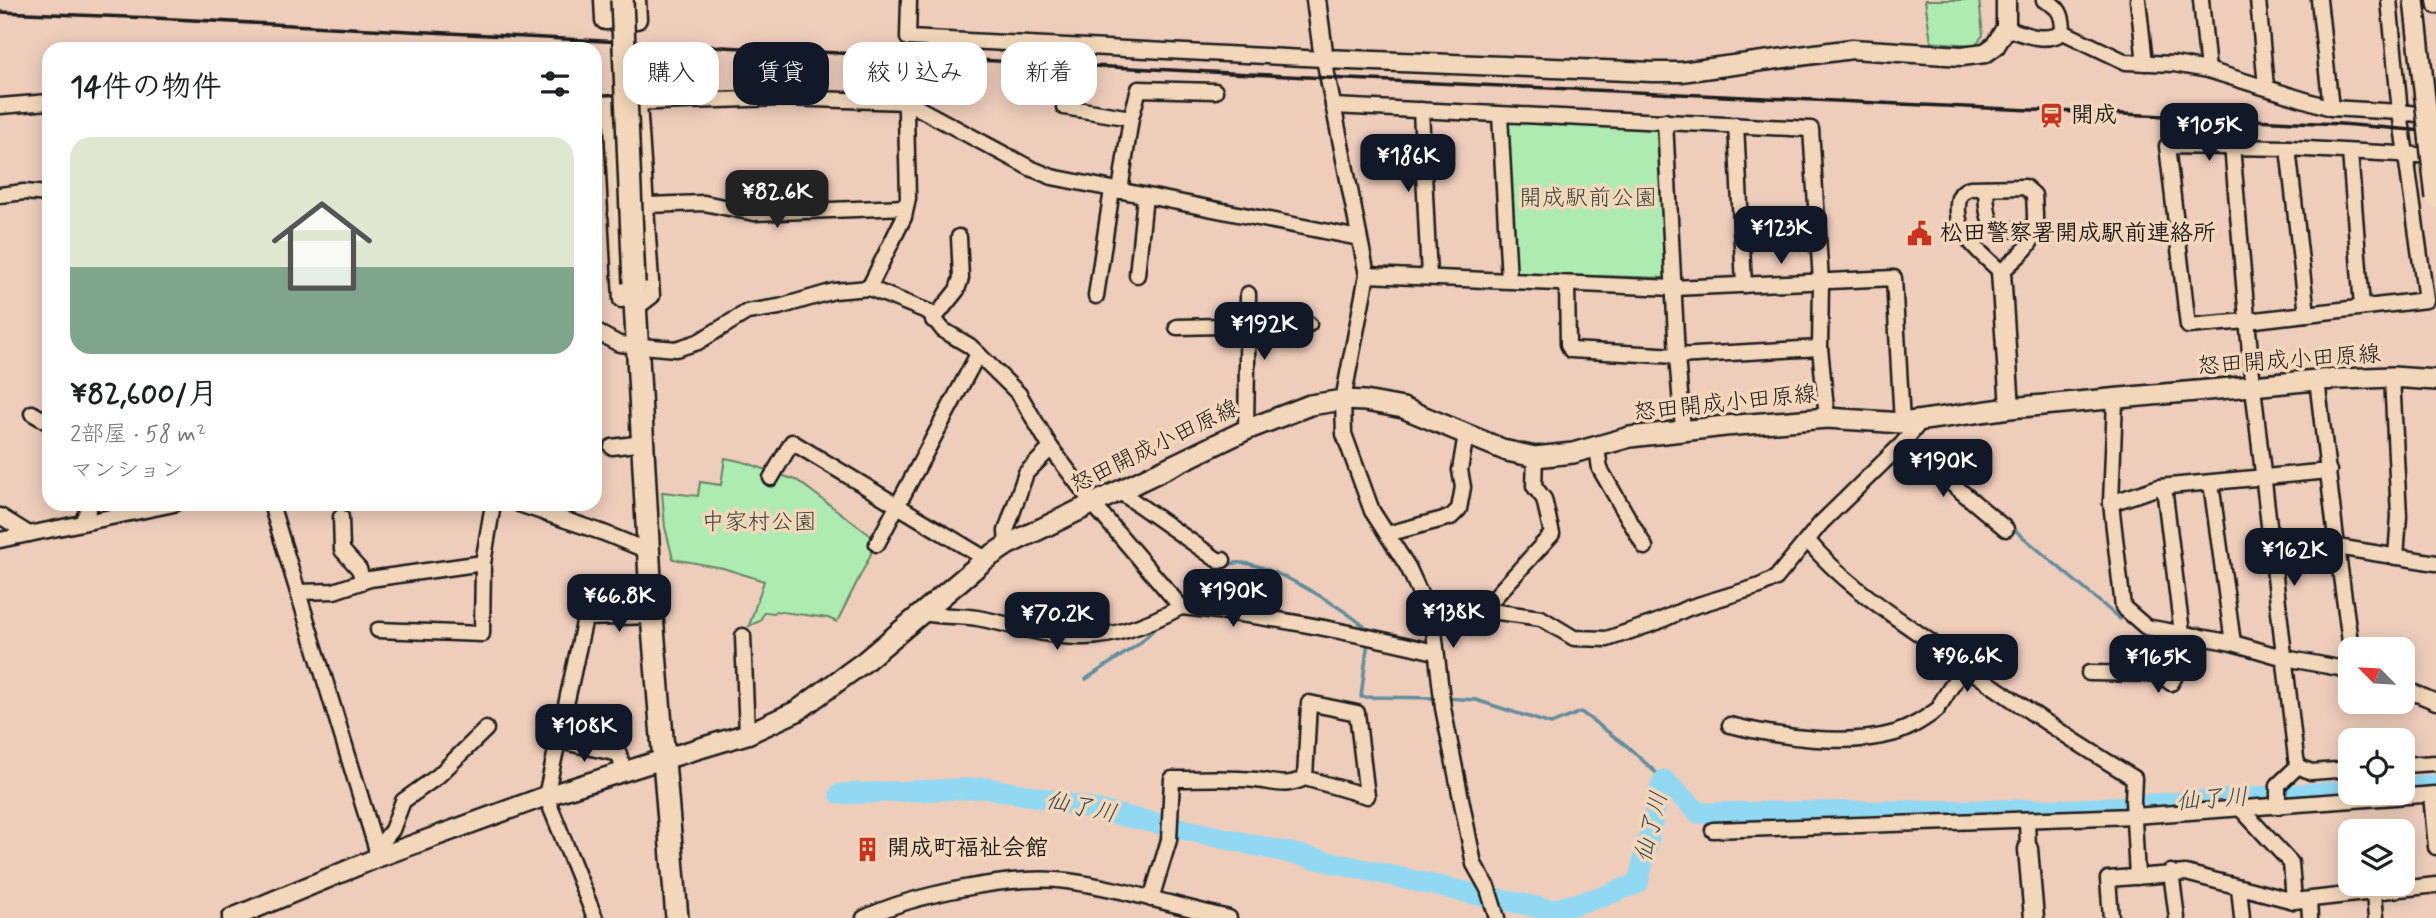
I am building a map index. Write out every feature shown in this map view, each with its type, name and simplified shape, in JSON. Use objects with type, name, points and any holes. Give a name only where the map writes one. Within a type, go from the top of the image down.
[{"type":"main road","points":[[2414,0],[2436,198]]},
{"type":"main road","points":[[622,10],[630,297],[636,346],[652,616],[677,918]]},
{"type":"main road","name":"怒田開成小田原線","points":[[664,759],[747,734],[797,711],[864,662],[986,559],[1007,545],[1245,430],[1310,405],[1343,400],[1403,408],[1507,451],[1535,457],[1597,448],[1630,437],[1683,430],[1827,418],[1908,429],[2010,408],[2316,380],[2392,377],[2436,380]]},
{"type":"street","points":[[604,0],[604,20],[622,10],[637,19],[636,0]]},
{"type":"street","points":[[909,0],[907,42],[1681,72],[1852,49],[1962,56],[1985,53],[1995,46],[2006,27],[2006,0]]},
{"type":"street","points":[[1316,0],[1324,59],[1367,275],[1343,400],[1344,434],[1372,511],[1408,567],[1433,622],[1443,708],[1474,864],[1488,889],[1497,918]]},
{"type":"street","points":[[2044,0],[2057,6],[2063,18],[2063,32]]},
{"type":"street","points":[[2138,0],[2145,63]]},
{"type":"street","points":[[2201,0],[2208,70]]},
{"type":"street","points":[[2258,0],[2266,87]]},
{"type":"street","points":[[2319,0],[2331,108]]},
{"type":"street","points":[[2389,0],[2400,112],[2407,153],[2426,300],[2188,326],[2167,146],[2288,148],[2407,153],[2436,156]]},
{"type":"street","points":[[2435,0],[2436,6]]},
{"type":"street","points":[[2006,27],[2026,36],[2057,36],[2063,32]]},
{"type":"street","points":[[2063,32],[2126,62],[2174,64],[2208,70],[2331,108],[2436,116]]},
{"type":"street","points":[[1096,296],[1139,89],[1215,91]]},
{"type":"street","points":[[719,101],[843,100]]},
{"type":"street","points":[[0,106],[42,103]]},
{"type":"street","points":[[602,104],[623,104]]},
{"type":"street","points":[[611,104],[616,215],[630,297],[652,296],[639,105]]},
{"type":"street","points":[[869,288],[904,217],[907,105]]},
{"type":"street","points":[[913,105],[1052,177],[1359,237]]},
{"type":"street","points":[[1333,106],[1811,129],[1821,281],[1820,348],[1827,418]]},
{"type":"street","points":[[1064,107],[1131,118]]},
{"type":"street","points":[[1421,110],[1429,276]]},
{"type":"street","points":[[1500,115],[1509,280]]},
{"type":"street","points":[[1665,121],[1683,430]]},
{"type":"street","points":[[1737,125],[1744,285]]},
{"type":"street","points":[[2232,146],[2253,387],[2298,766]]},
{"type":"street","points":[[2288,148],[2307,314]]},
{"type":"street","points":[[2350,152],[2362,307]]},
{"type":"street","points":[[2001,272],[2032,242],[2036,229],[2034,195],[2025,187],[1964,190],[1959,196],[1959,224],[1962,234],[2001,272],[2010,408]]},
{"type":"street","points":[[1986,188],[1986,214],[1991,225],[2003,230],[2036,229]]},
{"type":"street","points":[[0,195],[24,191],[42,193]]},
{"type":"street","points":[[1137,275],[1144,196]]},
{"type":"street","points":[[616,215],[647,205],[704,203],[754,213],[906,207]]},
{"type":"street","points":[[933,320],[957,290],[961,278],[959,237]]},
{"type":"street","points":[[1367,275],[1674,288],[1894,278],[1908,429],[2006,529]]},
{"type":"street","points":[[1567,285],[1568,344],[1571,350],[1677,356],[1820,348]]},
{"type":"street","points":[[602,335],[619,344],[676,349],[698,342],[747,312],[779,307],[834,291],[869,288],[929,312],[943,330],[970,346],[1020,394],[1051,448],[1093,503],[1181,607]]},
{"type":"street","points":[[1245,430],[1248,294]]},
{"type":"street","points":[[1177,327],[1309,324]]},
{"type":"street","points":[[877,544],[978,354]]},
{"type":"street","points":[[2392,377],[2399,516],[2396,557]]},
{"type":"street","points":[[2316,380],[2349,637]]},
{"type":"street","points":[[2115,400],[2110,503],[2123,607],[2146,627],[2182,633],[2195,641],[2233,643],[2285,658],[2338,668]]},
{"type":"street","points":[[32,413],[42,419]]},
{"type":"street","points":[[1433,622],[1483,610],[1541,618],[1574,638],[1607,639],[1688,608],[1760,586],[1776,578],[1821,523],[1908,429]]},
{"type":"street","points":[[1387,534],[1451,517],[1459,509],[1464,487],[1460,470],[1466,434]]},
{"type":"street","points":[[771,478],[792,442],[986,559]]},
{"type":"street","points":[[612,447],[642,443]]},
{"type":"street","points":[[1007,545],[1006,531],[1027,473],[1051,448]]},
{"type":"street","points":[[1597,448],[1600,469],[1645,547]]},
{"type":"street","points":[[1483,610],[1552,534],[1544,499],[1534,486],[1535,457]]},
{"type":"street","points":[[2110,503],[2164,487],[2263,475],[2329,471]]},
{"type":"street","points":[[2211,483],[2233,643]]},
{"type":"street","points":[[2164,487],[2182,633]]},
{"type":"street","points":[[1119,491],[1219,561],[1223,560]]},
{"type":"street","points":[[82,523],[88,511]]},
{"type":"street","points":[[0,540],[140,511]]},
{"type":"street","points":[[273,511],[378,854]]},
{"type":"street","points":[[378,630],[482,634],[483,563],[492,511]]},
{"type":"street","points":[[540,511],[648,551]]},
{"type":"street","points":[[0,516],[29,534]]},
{"type":"street","points":[[341,517],[342,550],[359,569],[363,581]]},
{"type":"street","points":[[1808,541],[1828,565],[1870,599],[2081,746],[2134,778],[2137,877]]},
{"type":"street","points":[[2336,547],[2436,563]]},
{"type":"street","points":[[298,592],[334,592],[363,581],[483,563]]},
{"type":"street","points":[[923,613],[975,618],[1047,633],[1082,637],[1106,635],[1163,617],[1181,607],[1239,612],[1435,652]]},
{"type":"street","points":[[595,918],[546,796],[585,618],[652,616]]},
{"type":"street","points":[[743,636],[747,734]]},
{"type":"street","points":[[2089,673],[2159,674],[2171,683],[2195,641]]},
{"type":"street","points":[[1730,725],[1801,739],[1872,737],[1896,732],[1919,722],[1939,707],[1964,666]]},
{"type":"street","points":[[2415,693],[2436,702]]},
{"type":"street","points":[[1151,899],[1169,840],[1172,779],[1257,780],[1280,785],[1305,778],[1367,796],[1357,713],[1309,703],[1305,778]]},
{"type":"street","points":[[378,854],[392,830],[403,801],[438,776],[486,729]]},
{"type":"street","points":[[559,741],[619,754],[624,772]]},
{"type":"street","points":[[232,918],[378,854],[664,759]]},
{"type":"street","points":[[2415,764],[2436,763]]},
{"type":"street","points":[[2298,766],[2311,772],[2338,770]]},
{"type":"street","points":[[2278,800],[2281,780],[2298,766]]},
{"type":"street","points":[[1713,830],[2027,820],[2134,809],[2241,809],[2278,800],[2433,794],[2436,847]]},
{"type":"street","points":[[2241,809],[2291,863],[2301,901],[2310,918]]},
{"type":"street","points":[[2027,820],[2034,918]]},
{"type":"street","points":[[2111,918],[2108,879],[2171,872],[2186,873],[2301,901],[2342,896]]},
{"type":"street","points":[[2171,872],[2177,918]]},
{"type":"street","points":[[863,918],[884,908],[930,896],[1032,879],[1066,881],[1228,918]]},
{"type":"street","points":[[2415,887],[2436,885]]},
{"type":"street","points":[[2239,887],[2242,918]]},
{"type":"street","points":[[2374,896],[2376,918]]},
{"type":"green space","points":[[1925,0],[1979,0],[1983,35],[1975,45],[1931,42]]},
{"type":"green space","name":"開成駅前公園","points":[[1515,119],[1660,124],[1670,278],[1514,274],[1506,125]]},
{"type":"green space","name":"中家村公園","points":[[725,458],[798,481],[874,538],[870,540],[871,554],[837,622],[828,618],[775,611],[764,612],[760,621],[749,626],[764,581],[723,568],[673,559],[665,527],[662,492],[698,496],[700,482],[721,485]]},
{"type":"waterway","points":[[2009,525],[2120,619]]},
{"type":"waterway","points":[[1182,600],[1220,568],[1235,563],[1248,564],[1283,576],[1321,597],[1365,627],[1366,634]]},
{"type":"waterway","points":[[1086,679],[1139,644],[1160,623]]},
{"type":"waterway","points":[[1368,641],[1361,697],[1437,698]]},
{"type":"waterway","points":[[2206,645],[2260,658]]},
{"type":"waterway","points":[[2303,668],[2338,676]]},
{"type":"waterway","points":[[1445,698],[1476,700],[1551,724],[1581,712],[1627,746],[1664,780]]},
{"type":"waterway","name":"仙了川","points":[[840,794],[987,788],[1552,910],[1602,897],[1638,883],[1664,780],[1699,813],[2080,809],[2338,792]]},
{"type":"waterway","name":"仙了川","points":[[2415,786],[2436,785]]},
{"type":"railway","points":[[0,12],[1327,78],[2341,124],[2436,132]]},
{"type":"place","name":"開成","points":[[2051,116]]},
{"type":"place","name":"松田警察署開成駅前連絡所","points":[[1920,234]]},
{"type":"place","name":"開成町福祉会館","points":[[867,849]]}]
